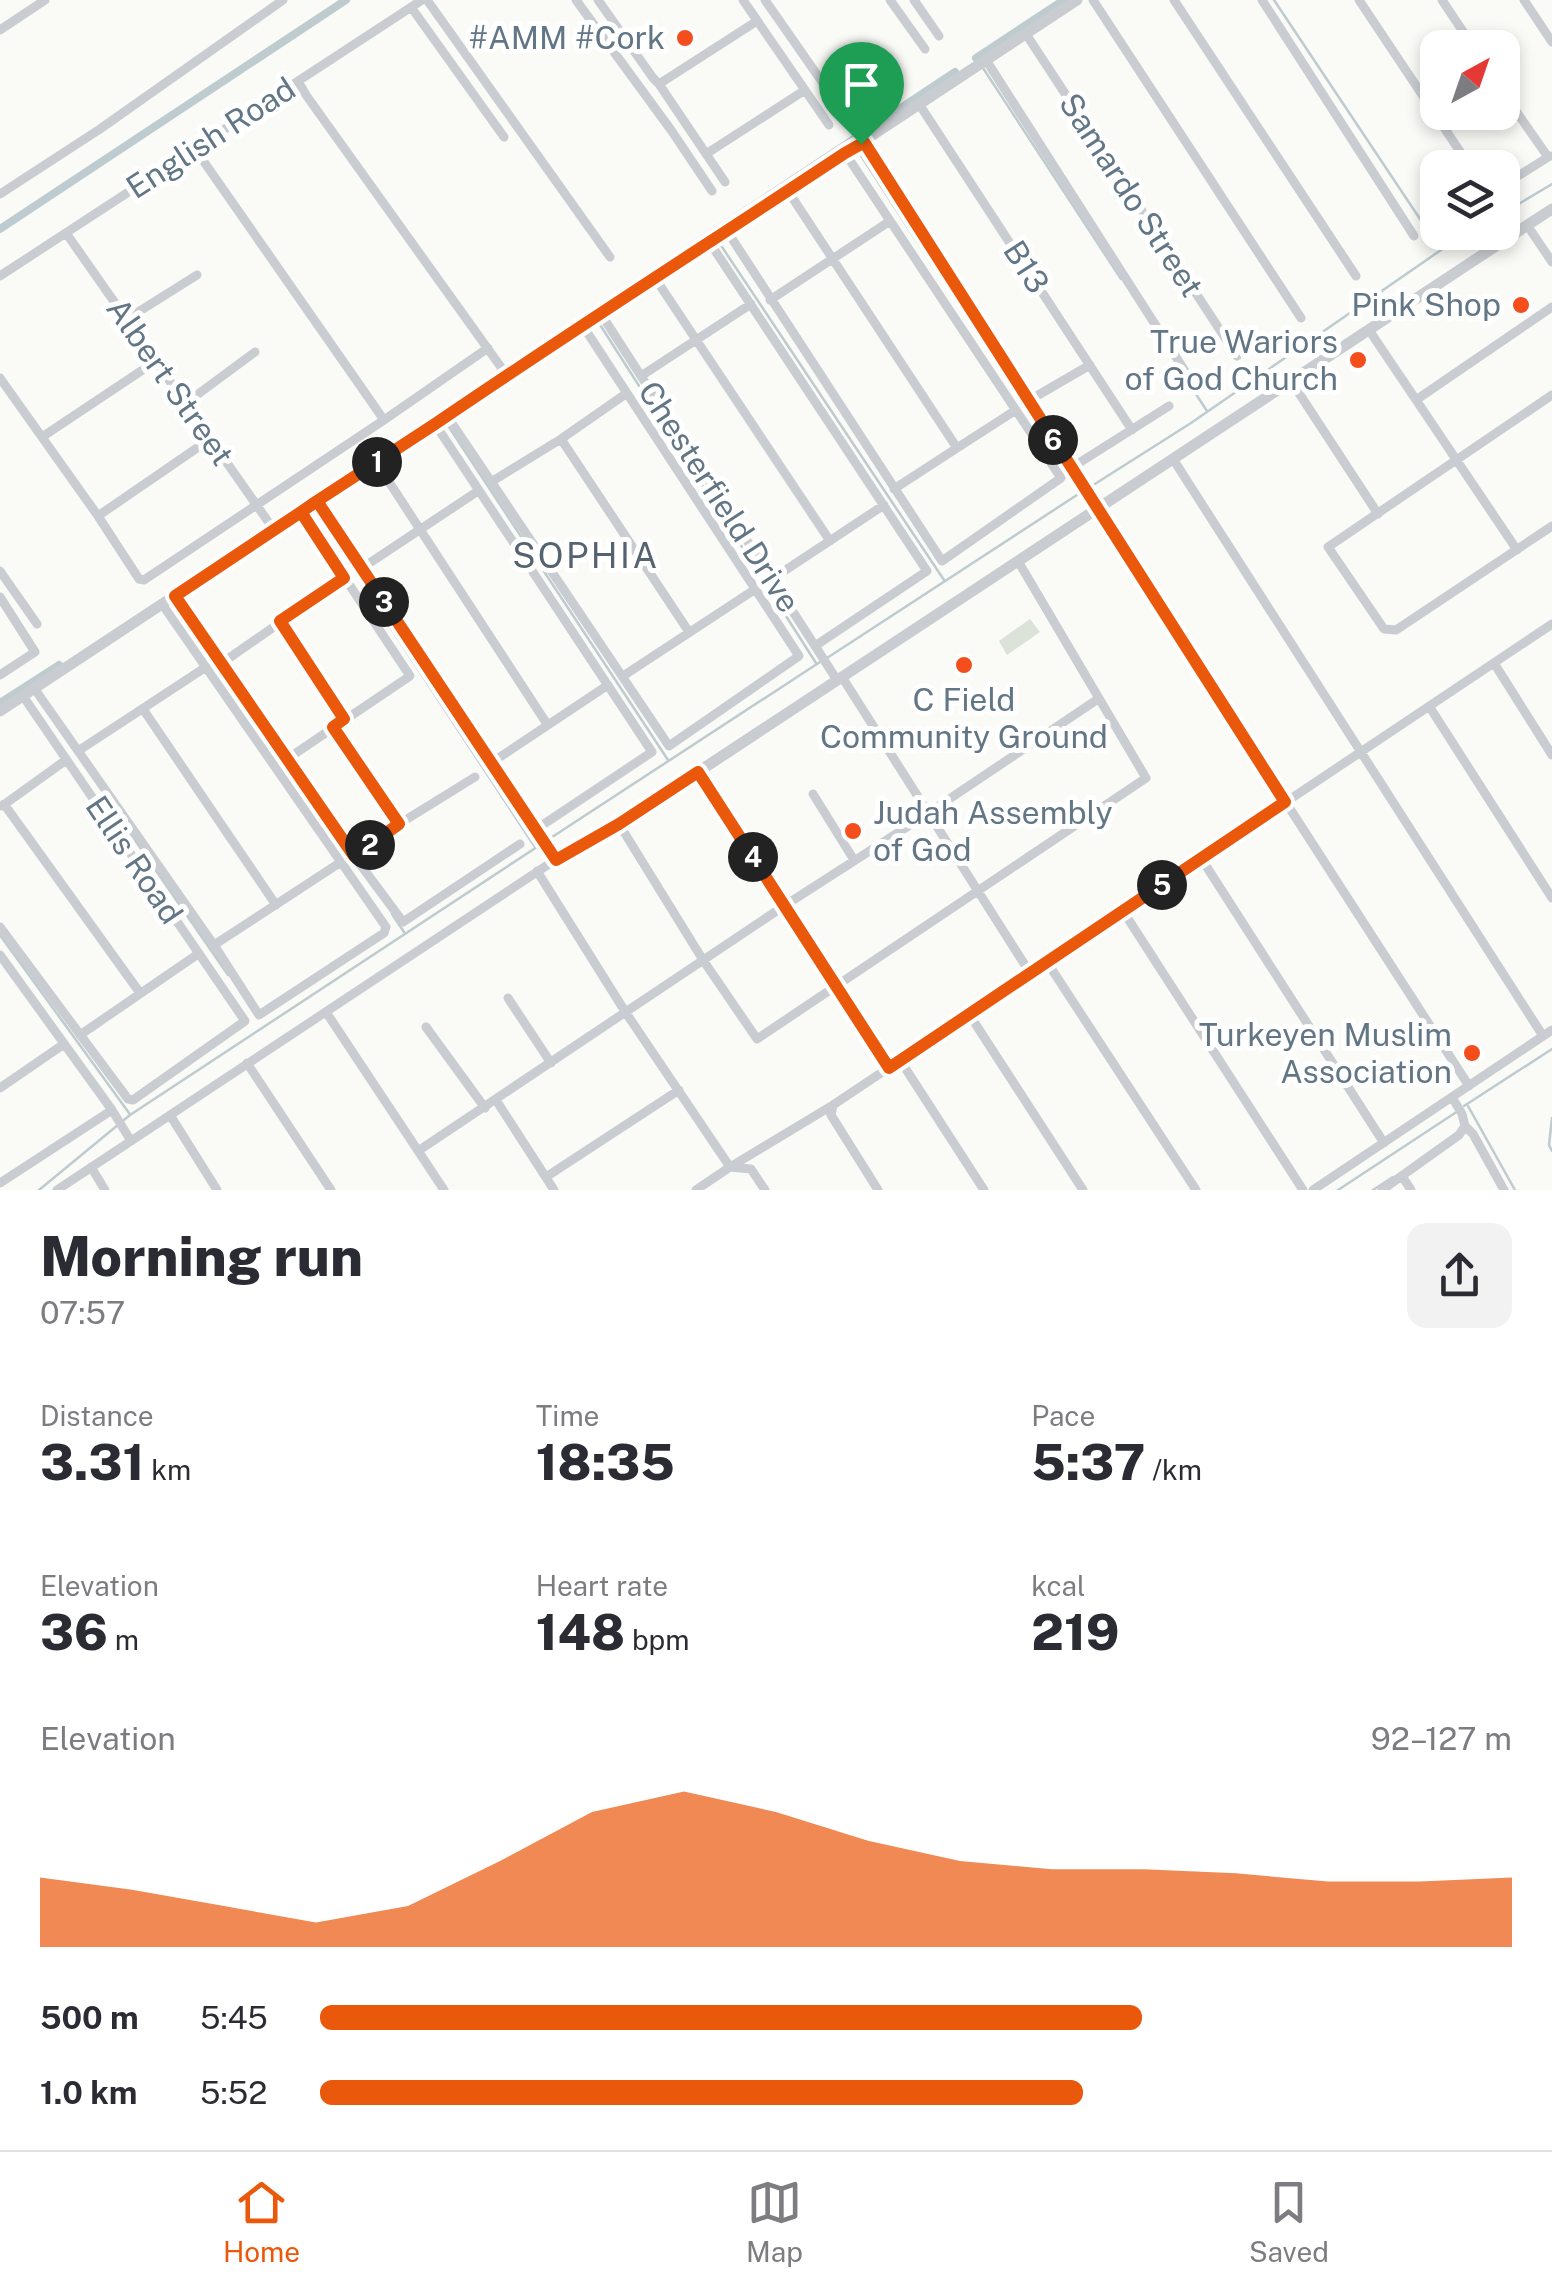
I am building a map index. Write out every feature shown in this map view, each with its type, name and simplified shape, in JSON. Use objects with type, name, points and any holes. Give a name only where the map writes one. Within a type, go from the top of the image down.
[{"type":"street","points":[[0,30],[45,0]]},
{"type":"street","points":[[0,194],[283,0]]},
{"type":"street","points":[[424,0],[610,257]]},
{"type":"street","name":"English Road","points":[[0,276],[424,0]]},
{"type":"street","points":[[576,0],[712,191]]},
{"type":"street","points":[[598,0],[725,182]]},
{"type":"street","points":[[742,0],[829,125]]},
{"type":"street","points":[[765,0],[1468,1086]]},
{"type":"street","points":[[890,0],[925,49]]},
{"type":"street","points":[[914,0],[939,36]]},
{"type":"street","points":[[0,711],[272,525],[301,512],[1077,0]]},
{"type":"street","points":[[1093,0],[1300,318]]},
{"type":"street","points":[[1174,0],[1356,276]]},
{"type":"street","points":[[1262,0],[1414,236]]},
{"type":"street","points":[[1359,0],[1459,150]]},
{"type":"street","points":[[1442,0],[1462,30]]},
{"type":"street","points":[[1524,0],[1552,42]]},
{"type":"street","points":[[411,7],[501,133],[512,120]]},
{"type":"street","points":[[660,84],[757,21]]},
{"type":"street","name":"Samardo Street","points":[[1026,34],[1237,356]]},
{"type":"street","points":[[986,60],[1190,379]]},
{"type":"street","points":[[298,81],[506,374]]},
{"type":"street","points":[[706,154],[805,90]]},
{"type":"street","name":"B13","points":[[920,104],[1132,430]]},
{"type":"street","points":[[1520,115],[1550,156],[1520,175]]},
{"type":"street","points":[[726,232],[942,561],[1061,478],[890,221],[857,144]]},
{"type":"street","points":[[195,149],[384,420]]},
{"type":"street","points":[[788,191],[958,448]]},
{"type":"street","points":[[57,1190],[1552,209]]},
{"type":"street","points":[[770,300],[890,221]]},
{"type":"street","points":[[1527,226],[1552,262]]},
{"type":"street","name":"Albert Street","points":[[66,233],[272,525]]},
{"type":"street","points":[[711,242],[927,571],[816,646]]},
{"type":"street","points":[[127,319],[197,275]]},
{"type":"street","points":[[655,278],[830,541]]},
{"type":"street","points":[[641,376],[751,304]]},
{"type":"street","points":[[1416,400],[1552,308]]},
{"type":"street","name":"Chesterfield Drive","points":[[601,314],[1030,973]]},
{"type":"street","name":"Chesterfield Drive","points":[[584,326],[799,656],[669,746],[623,676]]},
{"type":"street","points":[[1369,330],[1516,550]]},
{"type":"street","points":[[186,403],[255,352]]},
{"type":"street","points":[[0,378],[139,579],[144,580],[491,352]]},
{"type":"street","points":[[42,436],[156,361]]},
{"type":"street","points":[[1028,401],[1090,365]]},
{"type":"street","points":[[1291,381],[1378,514]]},
{"type":"street","points":[[492,482],[627,393]]},
{"type":"street","points":[[1552,395],[1328,547],[1384,629],[1396,630],[1552,526]]},
{"type":"street","points":[[1071,468],[1169,406]]},
{"type":"street","points":[[894,490],[1016,410]]},
{"type":"street","points":[[447,416],[623,676],[754,590]]},
{"type":"street","points":[[435,424],[652,752],[536,832]]},
{"type":"street","points":[[561,438],[688,632]]},
{"type":"street","points":[[98,516],[210,440]]},
{"type":"street","points":[[1174,460],[1361,752],[1548,1033],[1314,1190]]},
{"type":"street","points":[[376,462],[546,724]]},
{"type":"street","points":[[362,568],[478,491]]},
{"type":"street","points":[[317,501],[556,860]]},
{"type":"street","points":[[772,579],[884,506]]},
{"type":"street","points":[[287,759],[410,676],[301,512]]},
{"type":"street","points":[[619,824],[757,1040],[1146,778],[1018,562]]},
{"type":"street","points":[[0,571],[37,624]]},
{"type":"street","points":[[222,663],[344,578]]},
{"type":"street","points":[[0,597],[35,652],[0,675]]},
{"type":"street","points":[[169,599],[222,663],[403,922],[520,844]]},
{"type":"street","points":[[28,692],[78,752],[259,1015],[384,933],[386,927],[206,667],[169,599]]},
{"type":"street","points":[[280,621],[344,719]]},
{"type":"street","points":[[696,1190],[832,1106],[1552,624]]},
{"type":"street","points":[[1494,663],[1552,755]]},
{"type":"street","points":[[78,752],[206,667]]},
{"type":"street","points":[[491,762],[608,686]]},
{"type":"street","name":"Ellis Road","points":[[28,692],[66,760],[245,1018],[133,1100],[125,1097],[80,1035]]},
{"type":"street","points":[[418,1151],[1098,700]]},
{"type":"street","points":[[1429,706],[1552,898]]},
{"type":"street","points":[[142,709],[276,905]]},
{"type":"street","points":[[333,727],[399,824]]},
{"type":"street","points":[[66,760],[2,806],[140,993]]},
{"type":"street","points":[[698,772],[889,1068]]},
{"type":"street","points":[[354,856],[475,776]]},
{"type":"street","points":[[813,794],[854,860]]},
{"type":"street","points":[[1201,858],[1384,1142]]},
{"type":"street","points":[[214,945],[341,862]]},
{"type":"street","points":[[538,872],[626,1013],[730,1166]]},
{"type":"street","points":[[1123,911],[1303,1190]]},
{"type":"street","points":[[0,928],[80,1035],[198,954]]},
{"type":"street","points":[[0,954],[130,1139]]},
{"type":"street","points":[[1047,962],[1196,1190]]},
{"type":"street","points":[[508,998],[551,1063]]},
{"type":"street","points":[[326,1012],[444,1190]]},
{"type":"street","points":[[969,1014],[1083,1190]]},
{"type":"street","points":[[426,1026],[484,1108]]},
{"type":"street","points":[[2,1082],[64,1044]]},
{"type":"street","points":[[900,1060],[984,1190]]},
{"type":"street","points":[[248,1064],[330,1190]]},
{"type":"street","points":[[546,1176],[679,1090]]},
{"type":"street","points":[[1452,1097],[1504,1190]]},
{"type":"street","points":[[496,1100],[554,1190]]},
{"type":"street","points":[[832,1106],[831,1115],[878,1190]]},
{"type":"street","points":[[0,1183],[114,1113]]},
{"type":"street","points":[[170,1115],[217,1190]]},
{"type":"street","points":[[1382,1190],[1459,1136],[1465,1126]]},
{"type":"street","points":[[730,1166],[751,1168],[765,1190]]},
{"type":"street","points":[[91,1167],[105,1190]]},
{"type":"street","points":[[1402,1176],[1411,1190]]},
{"type":"shaded area","points":[[1030,619],[1040,632],[1007,655],[999,641]]},
{"type":"waterway","points":[[0,229],[346,0]]},
{"type":"waterway","points":[[976,58],[1064,0]]},
{"type":"waterway","points":[[1274,0],[1420,219]]},
{"type":"waterway","points":[[983,68],[1121,279]]},
{"type":"waterway","points":[[275,523],[955,72]]},
{"type":"waterway","points":[[858,151],[1080,492]]},
{"type":"waterway","points":[[1520,203],[1552,184]]},
{"type":"waterway","points":[[718,241],[944,580]]},
{"type":"waterway","points":[[1087,489],[1191,423],[1441,250]]},
{"type":"waterway","points":[[597,320],[816,663]]},
{"type":"waterway","points":[[1188,382],[1207,411]]},
{"type":"waterway","points":[[447,424],[668,760]]},
{"type":"waterway","points":[[827,658],[1080,493]]},
{"type":"waterway","points":[[314,511],[535,847]]},
{"type":"waterway","points":[[174,603],[198,637]]},
{"type":"waterway","points":[[546,841],[820,662]]},
{"type":"waterway","points":[[0,703],[59,665]]},
{"type":"waterway","points":[[108,801],[228,975]]},
{"type":"waterway","points":[[39,1190],[130,1115],[540,845]]},
{"type":"waterway","points":[[392,914],[404,932]]},
{"type":"waterway","points":[[0,935],[129,1113]]},
{"type":"waterway","points":[[1464,1106],[1552,1049]]},
{"type":"waterway","points":[[1468,1106],[1515,1190]]},
{"type":"waterway","points":[[1338,1190],[1458,1111]]},
{"type":"waterway","points":[[1552,1118],[1552,1151]]},
{"type":"waterway","points":[[1373,1190],[1393,1177]]},
{"type":"place","name":"#AMM #Cork","points":[[685,38]]},
{"type":"place","name":"Pink Shop","points":[[1521,305]]},
{"type":"place","name":"True Wariors of God Church","points":[[1358,360]]},
{"type":"place","name":"C Field Community Ground","points":[[964,665]]},
{"type":"place","name":"Judah Assembly of God","points":[[853,831]]},
{"type":"place","name":"Turkeyen Muslim Association","points":[[1472,1053]]},
{"type":"district","name":"SOPHIA","points":[[586,556]]},
{"type":"route","points":[[861,144],[845,153],[508,377],[317,501],[175,596],[354,856],[399,824],[333,727],[344,719],[280,621],[344,578],[301,512],[317,501],[556,860],[698,772],[889,1068],[1285,802],[864,142],[861,144]]}]
